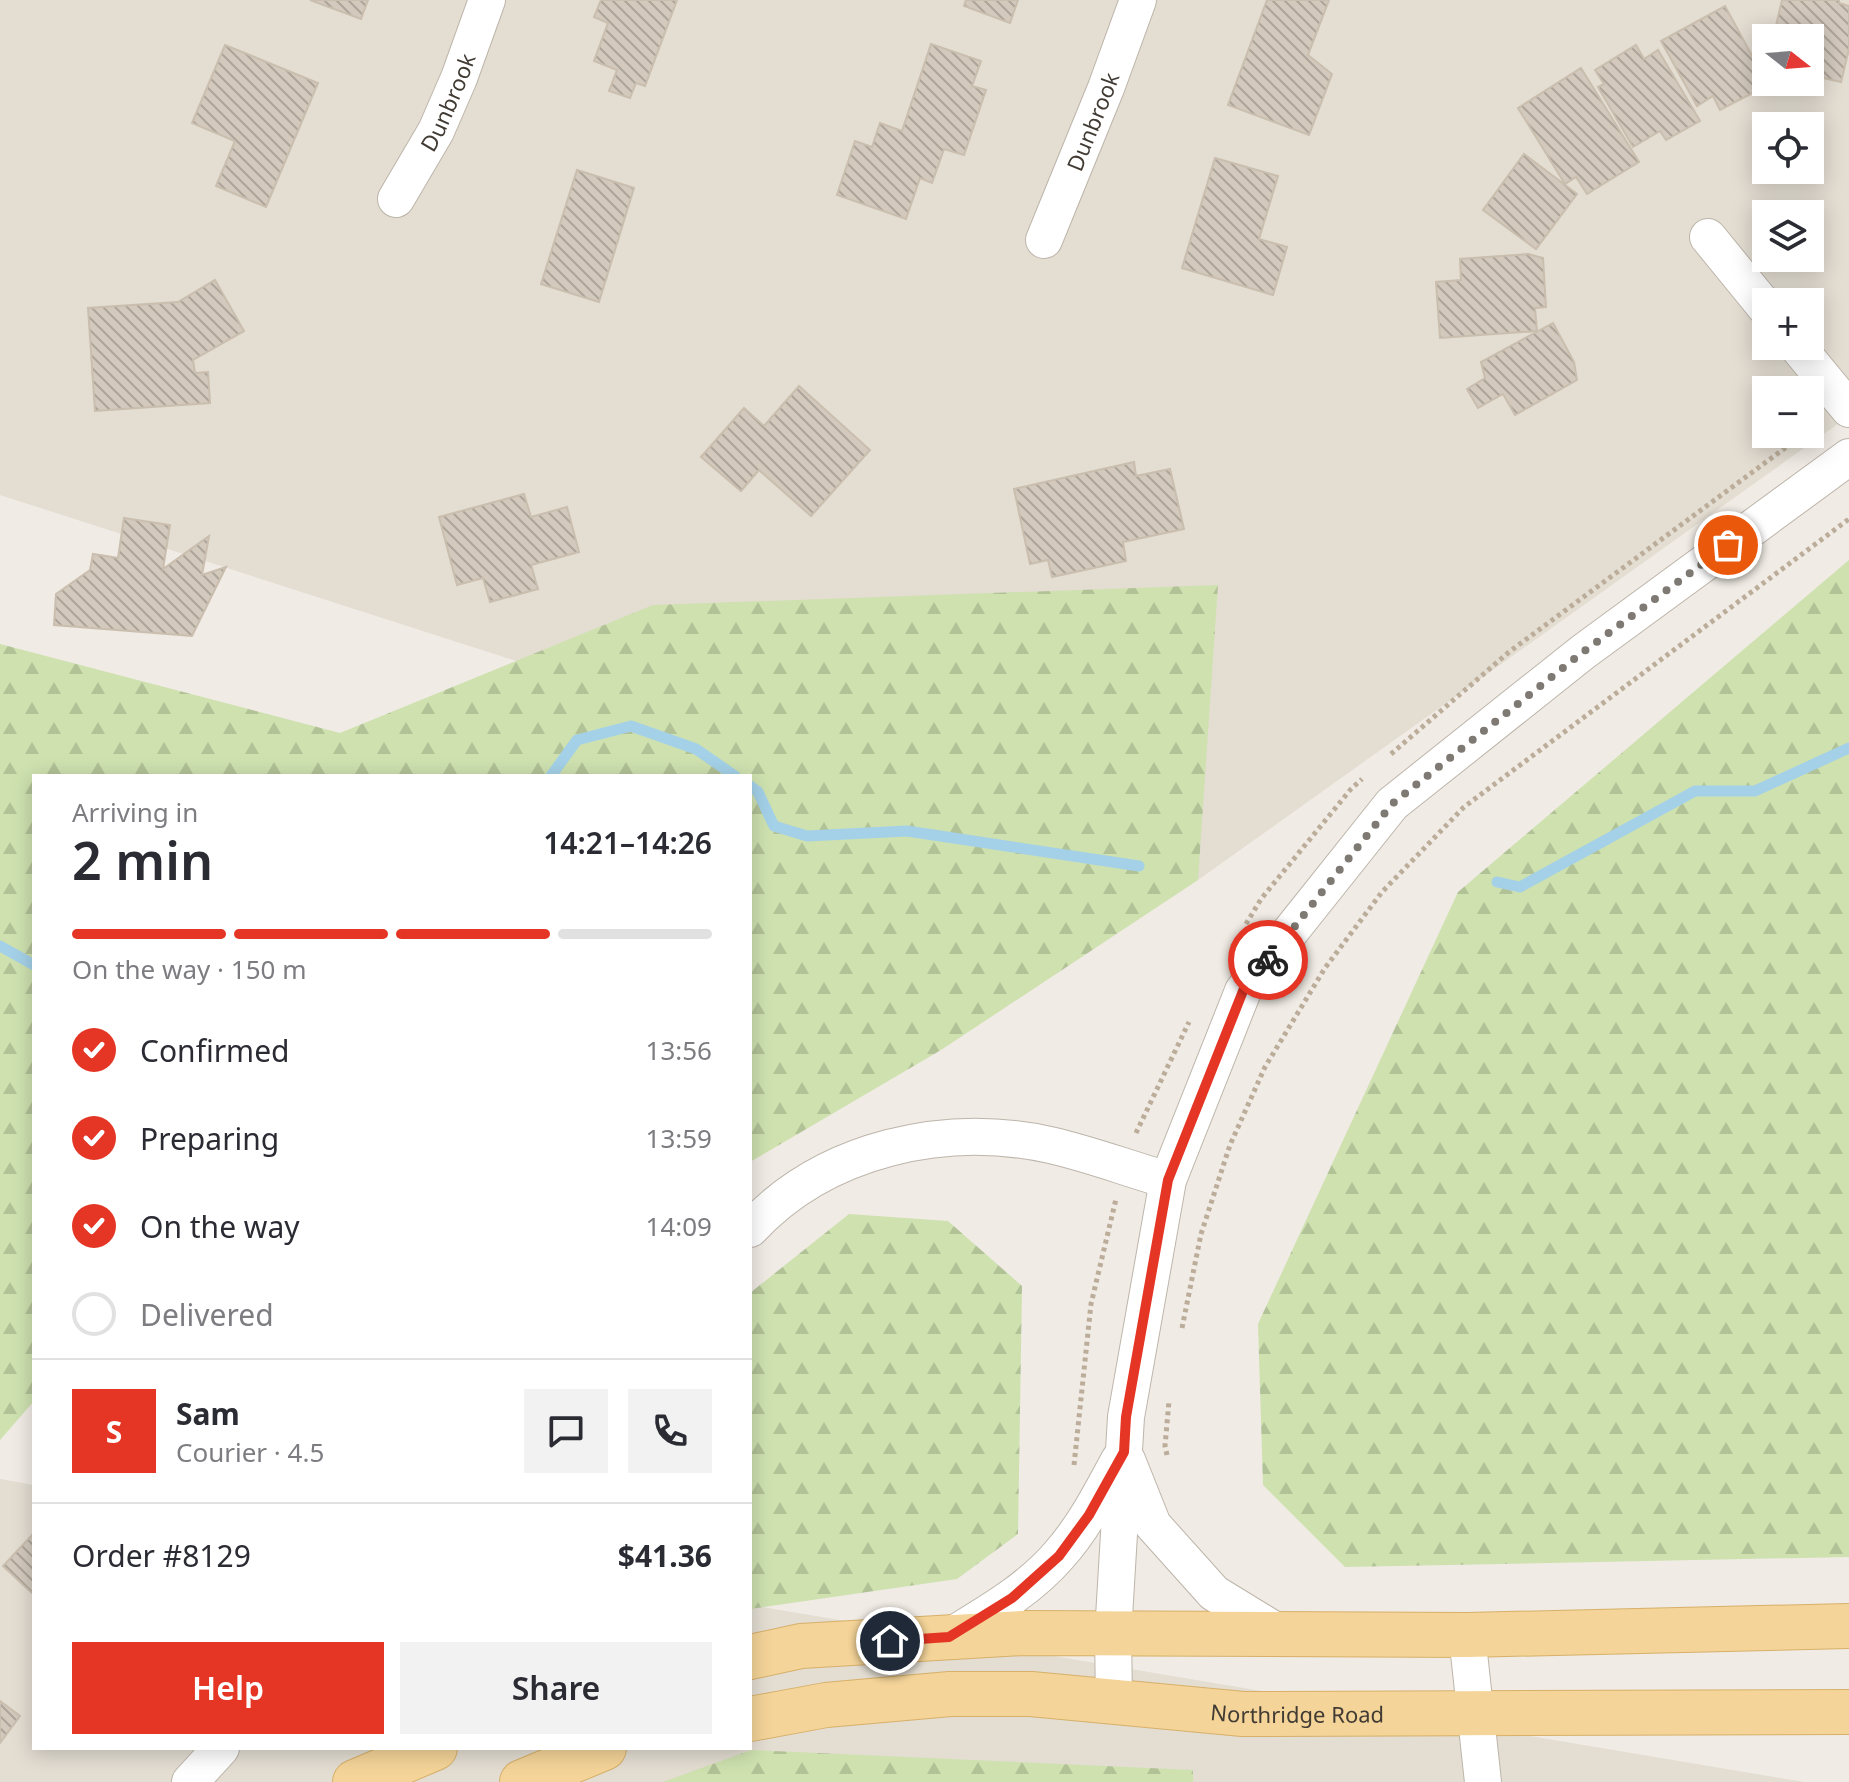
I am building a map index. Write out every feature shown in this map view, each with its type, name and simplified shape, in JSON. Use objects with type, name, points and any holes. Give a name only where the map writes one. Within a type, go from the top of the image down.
[{"type":"main road","points":[[752,1657],[801,1646],[1023,1633],[1467,1635],[1849,1626]]},
{"type":"main road","name":"Northridge Road","points":[[752,1719],[826,1705],[950,1694],[1031,1694],[1243,1714],[1849,1712]]},
{"type":"main road","points":[[355,1782],[430,1750]]},
{"type":"main road","points":[[522,1782],[599,1750]]},
{"type":"street","name":"Dunbrook","points":[[396,199],[436,131],[487,0]]},
{"type":"street","name":"Dunbrook","points":[[1044,240],[1138,0]]},
{"type":"street","points":[[1708,237],[1752,291]]},
{"type":"street","points":[[1809,360],[1849,409]]},
{"type":"street","points":[[1114,1700],[1113,1634],[1126,1417],[1168,1180],[1243,991],[1392,804],[1583,652],[1849,457]]},
{"type":"street","points":[[752,1227],[796,1190],[834,1168],[874,1151],[917,1140],[1005,1138],[1050,1145],[1168,1180]]},
{"type":"street","points":[[1124,1452],[1153,1525],[1214,1593],[1281,1634]]},
{"type":"street","points":[[949,1637],[1012,1598],[1059,1556],[1089,1515],[1124,1452]]},
{"type":"street","points":[[1467,1635],[1483,1782]]},
{"type":"street","points":[[190,1782],[219,1750]]},
{"type":"path","points":[[1179,1342],[1201,1234],[1236,1132],[1265,1067],[1317,980],[1382,892],[1464,807],[1849,519]]},
{"type":"path","points":[[1168,1461],[1165,1446],[1170,1387]]},
{"type":"shaded area","points":[[0,0],[1849,0],[1849,416],[1824,434],[1824,376],[1752,376],[1752,448],[1804,448],[1198,880],[0,495]]},
{"type":"shaded area","points":[[0,1479],[32,1485],[32,1750],[752,1750],[752,1605],[1804,1782],[0,1782]]},
{"type":"green space","points":[[1849,560],[1849,1557],[1345,1567],[1263,1485],[1258,1324],[1458,892]]},
{"type":"green space","points":[[1218,585],[1198,880],[941,1050],[752,1161],[752,774],[32,774],[32,1403],[0,1440],[0,644],[340,733],[653,605]]},
{"type":"green space","points":[[849,1214],[948,1221],[1022,1286],[1018,1534],[957,1579],[752,1609],[752,1291]]},
{"type":"green space","points":[[751,1750],[1193,1770],[1193,1782],[663,1782]]},
{"type":"building","points":[[310,0],[368,0],[361,19]]},
{"type":"building","points":[[601,0],[677,0],[645,86],[636,83],[630,98],[609,91],[617,70],[594,61],[608,23],[594,17]]},
{"type":"building","points":[[966,0],[1018,0],[1010,23],[964,6]]},
{"type":"building","points":[[1267,0],[1329,0],[1308,55],[1332,74],[1309,135],[1228,105]]},
{"type":"building","points":[[1782,0],[1839,0],[1839,3],[1849,6],[1849,49],[1841,82],[1824,78],[1824,24],[1776,24]]},
{"type":"building","points":[[1725,6],[1752,56],[1752,93],[1720,110],[1713,96],[1697,106],[1661,41]]},
{"type":"building","points":[[931,44],[981,61],[972,86],[986,90],[964,155],[944,149],[932,183],[920,178],[906,219],[837,195],[855,141],[872,147],[880,123],[902,131]]},
{"type":"building","points":[[225,45],[318,83],[266,207],[216,186],[235,141],[192,123]]},
{"type":"building","points":[[1636,45],[1644,59],[1658,50],[1700,121],[1666,140],[1660,131],[1633,147],[1598,87],[1604,84],[1595,70]]},
{"type":"building","points":[[1581,68],[1639,162],[1587,194],[1576,177],[1565,184],[1518,108]]},
{"type":"building","points":[[1524,154],[1577,194],[1536,249],[1483,210]]},
{"type":"building","points":[[1215,158],[1278,176],[1259,239],[1287,247],[1273,295],[1182,268]]},
{"type":"building","points":[[577,170],[634,188],[599,302],[541,284]]},
{"type":"building","points":[[1528,254],[1543,258],[1546,307],[1535,308],[1537,331],[1440,338],[1436,282],[1461,280],[1460,259]]},
{"type":"building","points":[[215,280],[244,331],[193,360],[195,373],[208,372],[210,403],[95,411],[88,308],[178,302]]},
{"type":"building","points":[[1553,323],[1574,362],[1577,380],[1515,415],[1503,394],[1478,408],[1467,389],[1485,378],[1481,362]]},
{"type":"building","points":[[799,386],[870,450],[811,516],[759,470],[741,491],[701,457],[744,408],[764,426]]},
{"type":"building","points":[[1134,462],[1136,476],[1170,469],[1184,529],[1123,542],[1126,561],[1052,577],[1048,560],[1030,564],[1014,489]]},
{"type":"building","points":[[524,494],[531,517],[567,507],[579,552],[531,565],[538,589],[490,602],[483,578],[457,585],[439,517]]},
{"type":"building","points":[[124,518],[170,525],[163,569],[209,536],[202,575],[226,567],[192,636],[54,625],[56,594],[90,570],[93,554],[118,558]]},
{"type":"building","points":[[32,1535],[32,1593],[3,1566]]},
{"type":"building","points":[[0,1701],[20,1716],[0,1743]]},
{"type":"waterway","points":[[552,774],[577,740],[631,726],[696,749],[732,774]]},
{"type":"waterway","points":[[1497,882],[1520,887],[1695,791],[1755,791],[1849,748]]},
{"type":"waterway","points":[[752,788],[758,792],[774,826],[807,836],[907,831],[1139,866]]},
{"type":"waterway","points":[[0,946],[32,964]]},
{"type":"way so far","points":[[1268,960],[1392,804],[1583,652],[1728,545]]},
{"type":"route","points":[[890,1641],[949,1637],[1012,1598],[1059,1556],[1089,1515],[1124,1452],[1126,1417],[1168,1180],[1243,991],[1268,960]]}]
